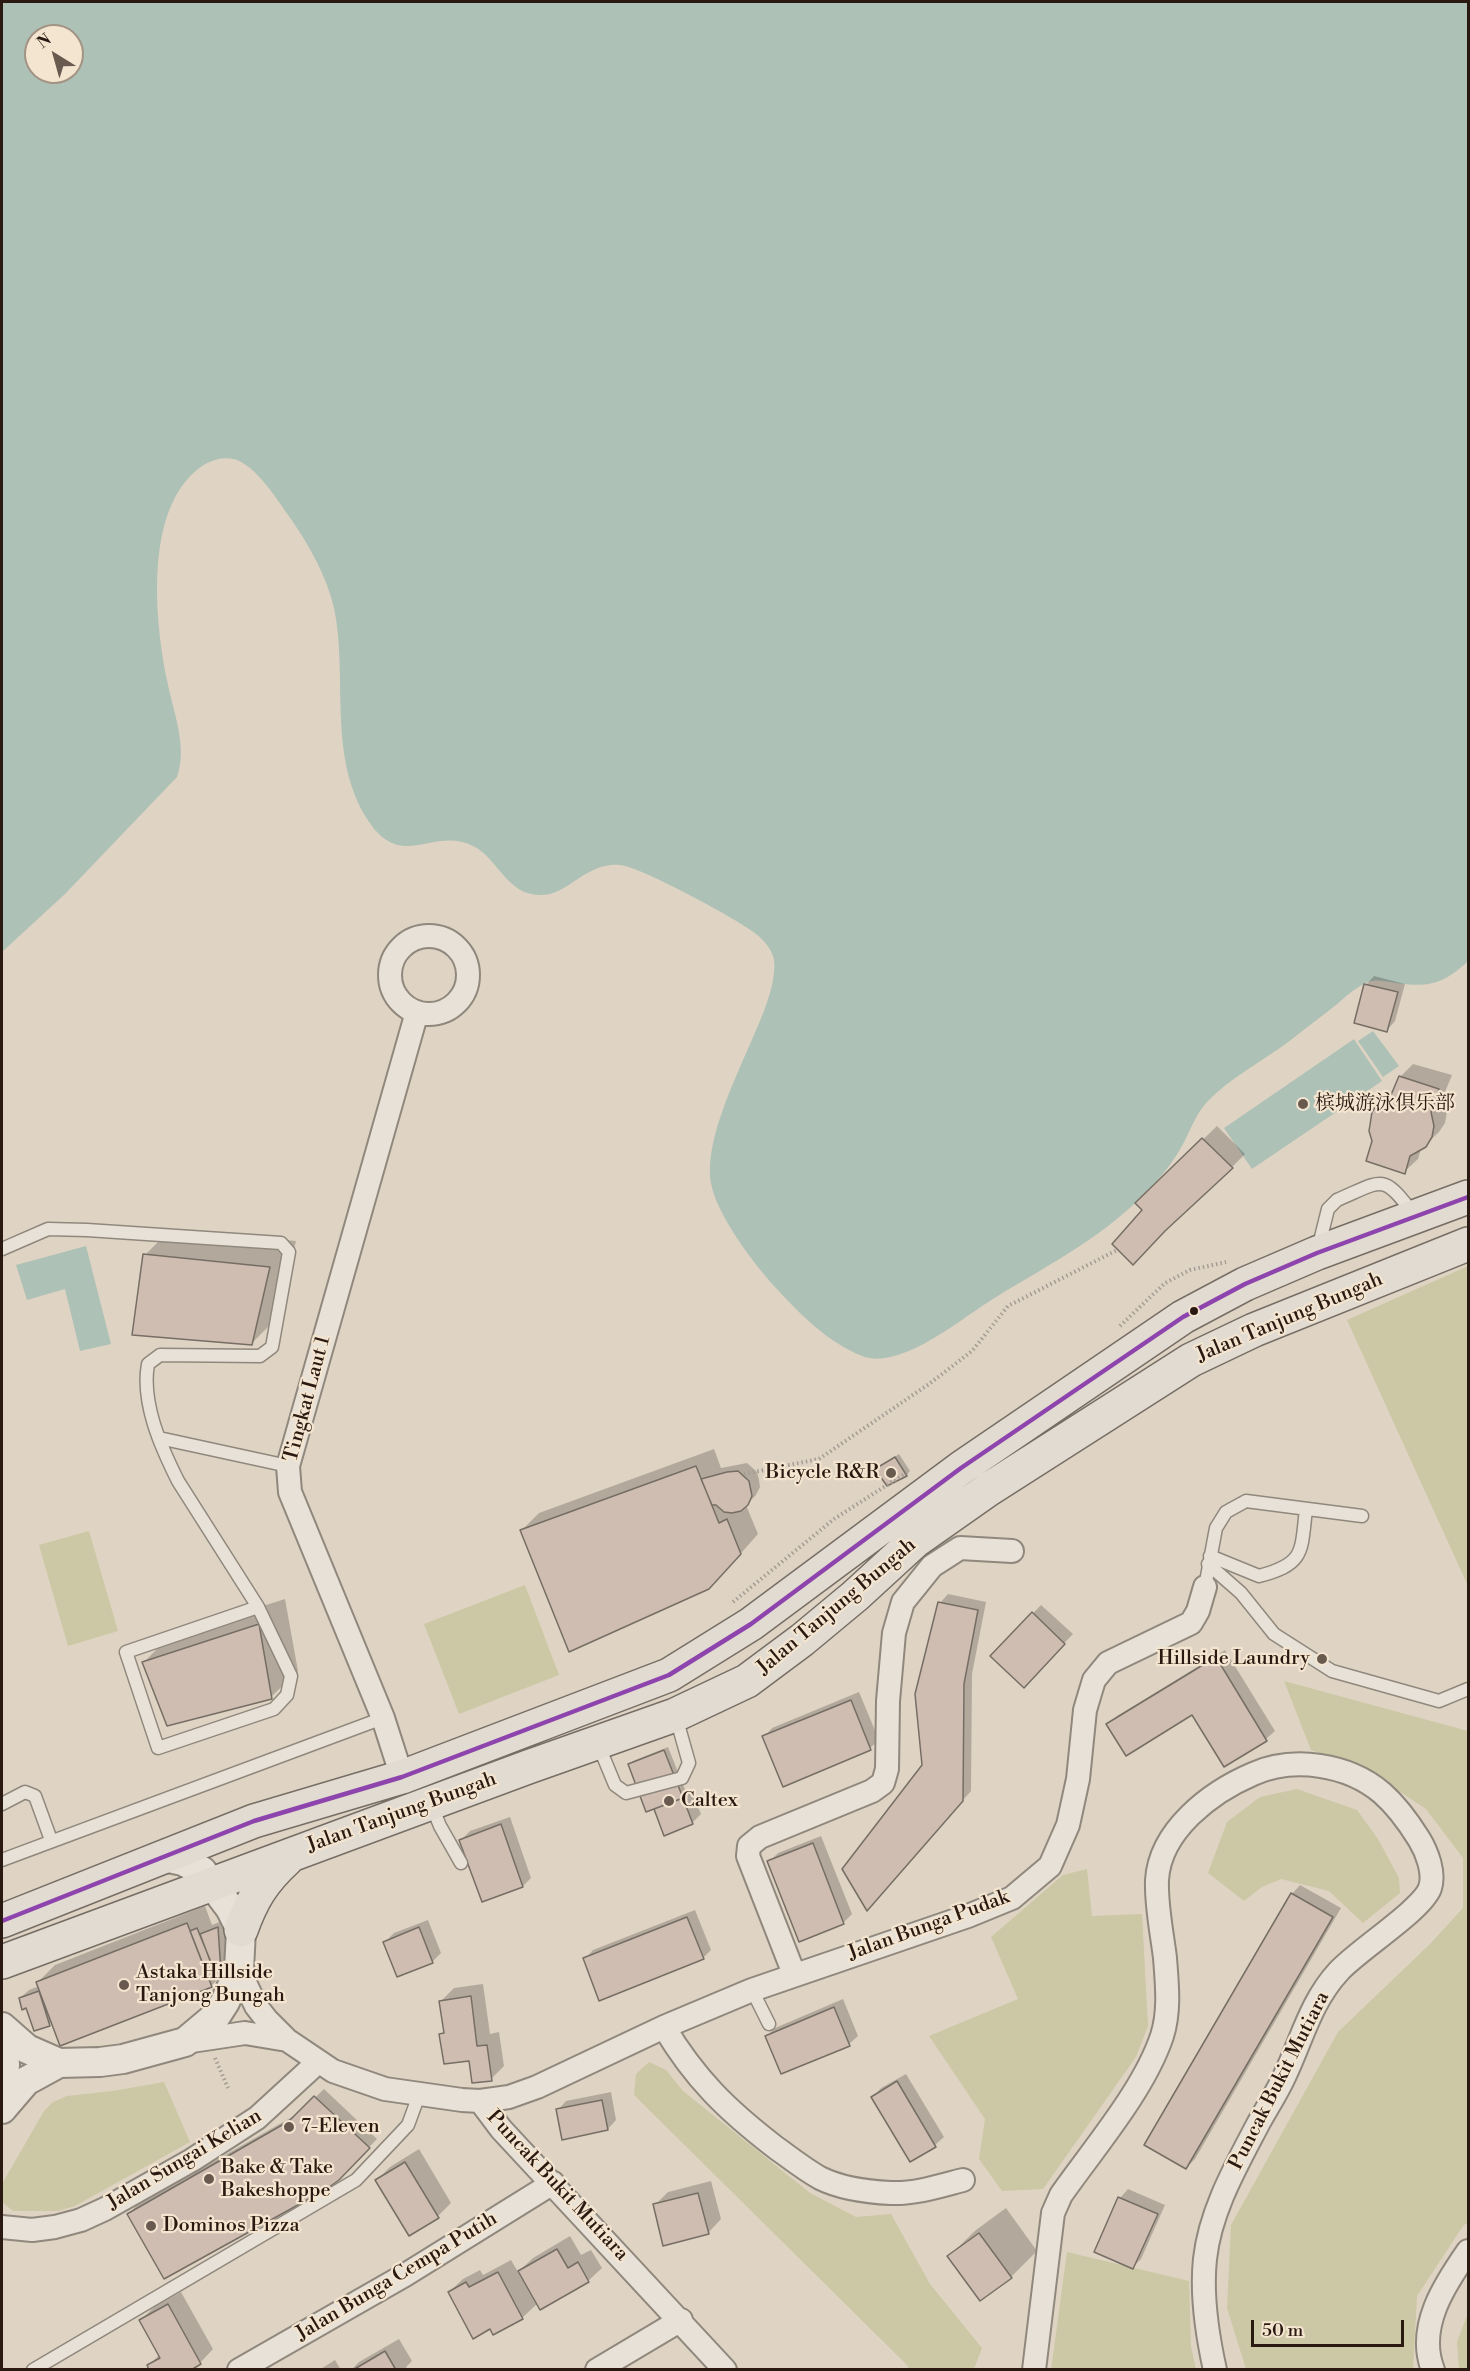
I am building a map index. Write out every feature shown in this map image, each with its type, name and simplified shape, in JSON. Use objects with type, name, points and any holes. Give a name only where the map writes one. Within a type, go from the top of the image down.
[{"type":"main road","name":"Jalan Tanjung Bungah","points":[[2,1921],[254,1821],[402,1777],[669,1675],[751,1624],[961,1468],[1182,1317],[1245,1284],[1317,1253],[1468,1197]]},
{"type":"main road","name":"Jalan Tanjung Bungah","points":[[2,1962],[212,1883],[675,1715],[747,1681],[855,1596],[915,1541],[989,1489],[1191,1360],[1254,1330],[1468,1244]]},
{"type":"main road","points":[[241,1930],[253,1899],[268,1876],[293,1854]]},
{"type":"street","name":"Tingkat Laut 1","points":[[402,1777],[383,1718],[290,1492],[288,1466],[417,1012]]},
{"type":"street","points":[[794,1974],[747,1857],[749,1846],[760,1837],[872,1791],[883,1783],[887,1769],[888,1701],[894,1633],[903,1602],[932,1566],[960,1548],[1012,1551]]},
{"type":"street","name":"Jalan Bunga Pudak","points":[[480,2101],[509,2097],[537,2087],[664,2027],[752,1990],[968,1916],[1012,1898],[1050,1866],[1068,1825],[1078,1779],[1085,1710],[1094,1680],[1108,1663],[1191,1623],[1198,1611],[1204,1587]]},
{"type":"street","name":"Puncak Bukit Mutiara","points":[[1034,2370],[1053,2213],[1061,2195],[1145,2073],[1162,2035],[1167,2008],[1167,1976],[1157,1878],[1162,1860],[1174,1836],[1190,1815],[1210,1796],[1233,1782],[1259,1771],[1282,1766],[1323,1766],[1352,1775],[1381,1792],[1409,1823],[1423,1845],[1431,1871],[1430,1888],[1420,1904],[1339,1971],[1321,1994],[1285,2077],[1227,2185],[1213,2223],[1205,2258],[1204,2296],[1215,2370]]},
{"type":"street","points":[[2,2029],[27,2049],[59,2063],[100,2062],[123,2059],[185,2042],[216,2016],[234,1986],[239,1970],[241,1930],[230,1908],[202,1871],[192,1865],[164,1857]]},
{"type":"street","name":"Puncak Bukit Mutiara","points":[[239,1970],[256,2006],[267,2020],[287,2040],[317,2062],[357,2080],[419,2095],[480,2101],[501,2129],[554,2183],[725,2370]]},
{"type":"street","points":[[664,2027],[695,2073],[732,2113],[821,2179],[860,2190],[893,2193],[920,2190],[963,2180]]},
{"type":"street","points":[[2,2029],[5,2064],[2,2109]]},
{"type":"street","name":"Puncak Bukit Mutiara","points":[[185,2042],[245,2033],[287,2040]]},
{"type":"street","name":"Jalan Sungai Kelian","points":[[2,2227],[32,2230],[55,2227],[81,2220],[105,2209],[192,2160],[257,2118],[317,2062]]},
{"type":"street","points":[[2,2109],[26,2081],[59,2063]]},
{"type":"street","name":"Jalan Bunga Cempa Putih","points":[[239,2370],[405,2276],[554,2183]]},
{"type":"street","points":[[1433,2370],[1428,2342],[1433,2312],[1446,2282],[1468,2251]]},
{"type":"street","points":[[597,2370],[681,2320]]},
{"type":"lane","points":[[1317,1253],[1328,1209],[1332,1204],[1378,1183],[1390,1185],[1416,1217]]},
{"type":"lane","points":[[2,1249],[48,1229],[281,1243],[287,1248],[289,1252],[272,1347],[267,1353],[261,1356],[160,1355],[148,1364],[146,1376],[149,1402],[159,1438],[178,1481],[258,1607],[291,1676],[287,1695],[274,1710],[158,1748],[126,1652],[258,1607]]},
{"type":"lane","points":[[159,1438],[288,1466]]},
{"type":"lane","points":[[1204,1587],[1216,1528],[1226,1512],[1246,1501],[1362,1516]]},
{"type":"lane","points":[[1209,1560],[1259,1576],[1291,1564],[1302,1547],[1306,1509]]},
{"type":"lane","points":[[1209,1560],[1241,1593],[1275,1634],[1332,1671],[1439,1701],[1468,1689]]},
{"type":"lane","points":[[597,1743],[615,1785],[626,1793],[682,1778],[689,1763],[675,1715]]},
{"type":"lane","points":[[2,1860],[383,1718]]},
{"type":"lane","points":[[2,1804],[25,1792],[35,1796],[51,1840]]},
{"type":"lane","points":[[430,1803],[460,1863]]},
{"type":"lane","points":[[752,1990],[770,2024]]},
{"type":"lane","points":[[33,2370],[356,2180],[408,2125],[419,2095]]},
{"type":"path","points":[[744,1474],[819,1459],[929,1384],[972,1350],[1008,1306],[1117,1250]]},
{"type":"path","points":[[1113,1333],[1165,1283],[1190,1270],[1230,1262]]},
{"type":"path","points":[[732,1603],[834,1519],[913,1468]]},
{"type":"path","points":[[219,2064],[228,2088]]},
{"type":"shaded area","points":[[2,2],[1468,2],[1468,961],[1450,976],[1433,983],[1414,985],[1376,981],[1366,983],[1354,990],[1287,1043],[1216,1093],[1200,1112],[1177,1155],[1154,1184],[1117,1219],[1078,1248],[930,1340],[912,1350],[894,1356],[877,1359],[862,1356],[837,1343],[804,1317],[775,1287],[747,1252],[720,1209],[711,1183],[710,1163],[720,1119],[765,1008],[772,984],[774,960],[769,947],[742,924],[686,893],[630,868],[617,865],[604,866],[589,872],[556,892],[541,895],[529,894],[511,883],[489,858],[473,846],[458,841],[443,841],[403,846],[390,842],[377,832],[364,814],[353,790],[346,764],[342,739],[338,634],[327,584],[305,540],[291,519],[257,474],[237,460],[220,459],[198,469],[181,488],[169,512],[161,539],[157,599],[163,656],[180,741],[180,765],[177,777],[65,894],[2,952]]},
{"type":"shaded area","points":[[1373,1031],[1399,1066],[1383,1077],[1358,1041]]},
{"type":"shaded area","name":"槟城游泳俱乐部","points":[[1354,1039],[1382,1081],[1252,1169],[1224,1128]]},
{"type":"shaded area","points":[[86,1246],[111,1344],[80,1351],[65,1289],[27,1300],[16,1265]]},
{"type":"shaded area","points":[[1468,1266],[1468,1586],[1347,1320]]},
{"type":"shaded area","points":[[89,1531],[118,1631],[68,1646],[39,1545]]},
{"type":"shaded area","points":[[525,1585],[559,1675],[459,1714],[424,1624]]},
{"type":"shaded area","points":[[1284,1681],[1468,1731],[1468,2222],[1463,2226],[1417,2296],[1413,2369],[1246,2369],[1227,2308],[1231,2225],[1338,2032],[1431,1943],[1463,1908],[1463,1858],[1426,1809],[1370,1772],[1311,1750]]},
{"type":"shaded area","points":[[1297,1789],[1357,1810],[1378,1839],[1399,1878],[1400,1893],[1363,1923],[1329,1891],[1281,1879],[1262,1887],[1244,1901],[1208,1873],[1227,1822],[1260,1797]]},
{"type":"shaded area","points":[[1087,1869],[1092,1916],[1142,1914],[1148,2026],[1136,2057],[1043,2189],[1002,2191],[979,2159],[985,2119],[929,2036],[1018,1999],[991,1937],[1063,1875]]},
{"type":"shaded area","points":[[649,2062],[666,2070],[683,2091],[810,2193],[856,2217],[891,2214],[930,2284],[982,2348],[974,2369],[908,2369],[908,2366],[634,2095],[636,2074]]},
{"type":"shaded area","points":[[164,2082],[190,2142],[75,2206],[58,2211],[13,2211],[2,2202],[2,2184],[44,2111],[53,2102],[67,2096]]},
{"type":"shaded area","points":[[1067,2252],[1189,2281],[1191,2347],[1196,2369],[1051,2370]]},
{"type":"shaded area","points":[[1468,2313],[1468,2369],[1459,2369],[1457,2342]]},
{"type":"building","points":[[1364,984],[1398,992],[1387,1032],[1354,1023]]},
{"type":"building","points":[[1399,1076],[1439,1089],[1431,1112],[1434,1126],[1432,1137],[1426,1147],[1410,1156],[1405,1174],[1366,1161],[1372,1141],[1369,1131],[1372,1112],[1378,1103],[1391,1095]]},
{"type":"building","points":[[1202,1138],[1233,1168],[1165,1231],[1133,1265],[1112,1244],[1142,1210],[1135,1203]]},
{"type":"building","points":[[143,1254],[270,1267],[252,1345],[132,1335]]},
{"type":"building","name":"Bicycle R&R","points":[[895,1457],[907,1476],[887,1486],[875,1469]]},
{"type":"building","points":[[696,1466],[719,1523],[727,1519],[741,1554],[709,1589],[569,1652],[520,1530]]},
{"type":"building","points":[[738,1471],[749,1481],[752,1496],[748,1505],[741,1511],[724,1512],[716,1505],[712,1505],[701,1479]]},
{"type":"building","points":[[938,1602],[978,1610],[964,1684],[963,1801],[867,1911],[842,1869],[922,1765],[915,1694]]},
{"type":"building","points":[[1032,1612],[1065,1644],[1024,1688],[990,1656]]},
{"type":"building","points":[[259,1624],[272,1699],[167,1726],[142,1662]]},
{"type":"building","points":[[1216,1657],[1267,1741],[1224,1767],[1192,1715],[1126,1756],[1106,1724]]},
{"type":"building","points":[[851,1700],[871,1750],[783,1787],[762,1736]]},
{"type":"building","points":[[664,1750],[683,1798],[646,1812],[628,1764]]},
{"type":"building","points":[[683,1798],[693,1824],[664,1836],[654,1809]]},
{"type":"building","points":[[501,1824],[523,1887],[482,1902],[459,1840]]},
{"type":"building","points":[[813,1843],[844,1924],[799,1942],[767,1861]]},
{"type":"building","points":[[1291,1893],[1333,1917],[1186,2169],[1144,2145]]},
{"type":"building","points":[[687,1917],[704,1959],[599,2001],[583,1958]]},
{"type":"building","name":"Astaka Hillside Tanjong Bungah","points":[[187,1923],[212,1987],[60,2046],[36,1982]]},
{"type":"building","points":[[218,1927],[221,1972],[215,1974],[200,1934]]},
{"type":"building","points":[[419,1927],[433,1963],[397,1977],[383,1942]]},
{"type":"building","points":[[197,1928],[217,1977],[209,1980],[190,1931]]},
{"type":"building","points":[[39,1991],[50,2026],[34,2031],[26,2008],[22,2010],[19,1998]]},
{"type":"building","points":[[471,1996],[477,2046],[487,2045],[492,2081],[472,2083],[469,2061],[444,2064],[439,2034],[444,2033],[439,2001]]},
{"type":"building","points":[[834,2007],[850,2046],[781,2074],[765,2036]]},
{"type":"building","points":[[897,2081],[936,2147],[910,2162],[871,2097]]},
{"type":"building","points":[[314,2096],[370,2148],[339,2180],[325,2190],[164,2279],[127,2214],[289,2121]]},
{"type":"building","points":[[602,2100],[608,2130],[562,2140],[556,2109]]},
{"type":"building","points":[[405,2162],[439,2218],[409,2236],[375,2180]]},
{"type":"building","points":[[698,2193],[709,2234],[663,2246],[653,2204]]},
{"type":"building","points":[[1118,2197],[1158,2214],[1133,2269],[1094,2252]]},
{"type":"building","points":[[979,2233],[1012,2278],[980,2301],[947,2256]]},
{"type":"building","points":[[557,2249],[568,2268],[578,2262],[589,2282],[540,2310],[518,2271]]},
{"type":"building","points":[[498,2272],[523,2319],[493,2335],[490,2329],[473,2339],[448,2292],[466,2282],[469,2287]]},
{"type":"building","points":[[168,2304],[201,2364],[191,2370],[149,2370],[147,2365],[160,2358],[139,2320]]},
{"type":"building","points":[[385,2351],[396,2370],[353,2370]]},
{"type":"transit line","points":[[2,1921],[254,1821],[402,1777],[669,1675],[751,1624],[961,1468],[1183,1317],[1245,1284],[1317,1253],[1468,1197]]},
{"type":"place","name":"槟城游泳俱乐部","points":[[1303,1104]]},
{"type":"place","name":"Bicycle R&R","points":[[891,1473]]},
{"type":"place","name":"Hillside Laundry","points":[[1322,1659]]},
{"type":"place","name":"Caltex","points":[[669,1801]]},
{"type":"place","name":"Astaka Hillside Tanjong Bungah","points":[[124,1985]]},
{"type":"place","name":"7-Eleven","points":[[289,2127]]},
{"type":"place","name":"Bake & Take Bakeshoppe","points":[[209,2179]]},
{"type":"place","name":"Dominos Pizza","points":[[151,2226]]}]
